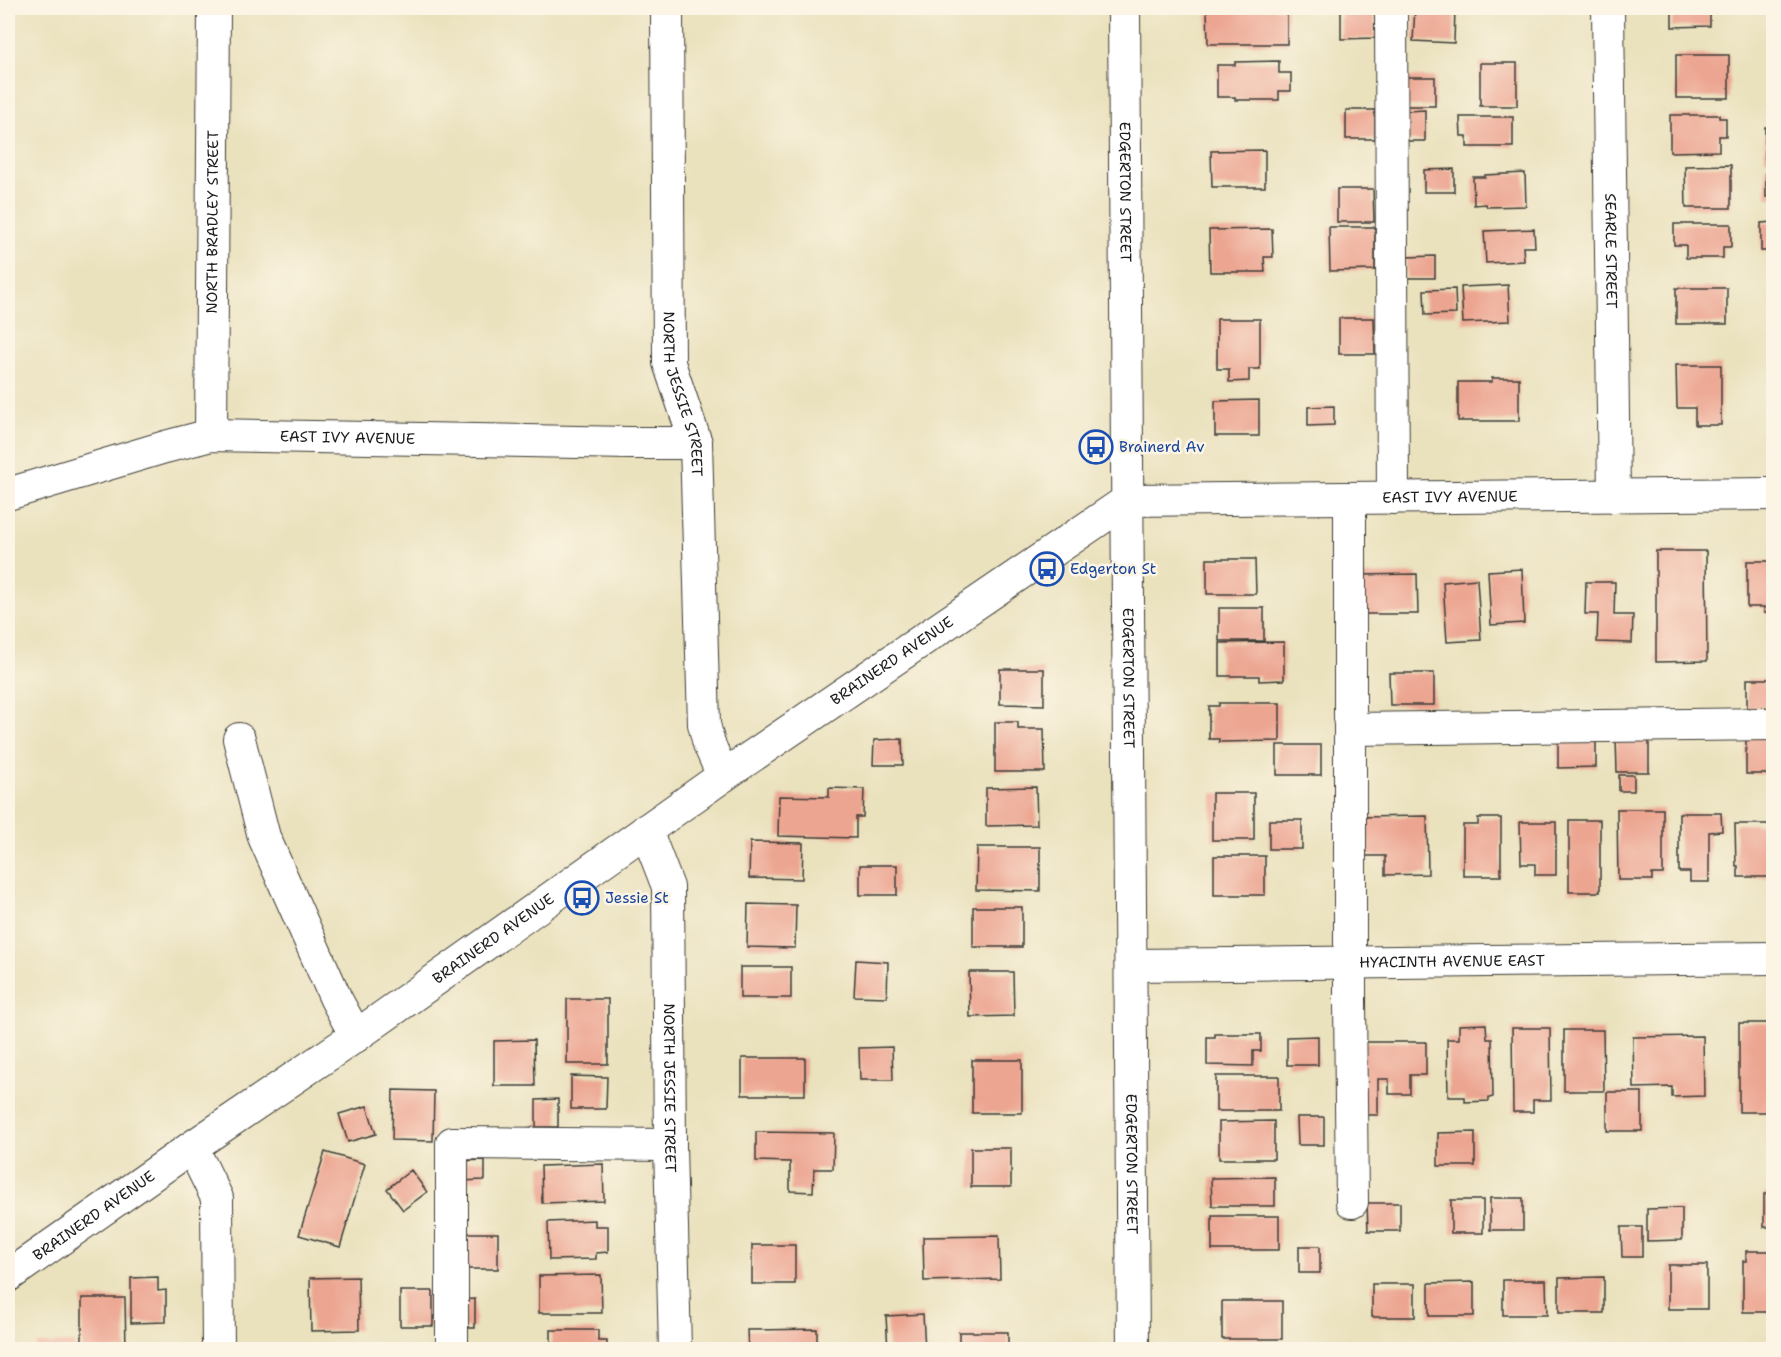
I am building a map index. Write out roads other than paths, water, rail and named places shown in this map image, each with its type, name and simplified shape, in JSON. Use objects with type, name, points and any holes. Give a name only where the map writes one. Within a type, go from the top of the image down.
[{"type":"street","name":"NORTH BRADLEY STREET","points":[[211,435],[214,8]]},
{"type":"street","name":"NORTH JESSIE STREET","points":[[667,8],[669,363],[696,442],[704,724],[708,744],[723,776]]},
{"type":"street","name":"EDGERTON STREET","points":[[1124,8],[1133,1350]]},
{"type":"street","points":[[1391,8],[1393,498]]},
{"type":"street","name":"SEARLE STREET","points":[[1608,8],[1614,496]]},
{"type":"street","name":"EAST IVY AVENUE","points":[[8,494],[211,435],[629,443],[696,442]]},
{"type":"street","name":"EAST IVY AVENUE","points":[[1128,500],[1773,494]]},
{"type":"street","points":[[1350,498],[1352,1202]]},
{"type":"street","name":"BRAINERD AVENUE","points":[[8,1276],[356,1036],[723,776],[1128,500]]},
{"type":"street","points":[[1350,729],[1773,724]]},
{"type":"street","points":[[239,739],[264,837],[336,999],[356,1036]]},
{"type":"street","name":"NORTH JESSIE STREET","points":[[646,830],[668,887],[670,1145],[675,1350]]},
{"type":"street","name":"HYACINTH AVENUE EAST","points":[[1131,965],[1773,958]]},
{"type":"street","points":[[452,1350],[452,1143],[670,1145]]},
{"type":"street","points":[[192,1147],[217,1198],[218,1350]]},
{"type":"place","name":"Brainerd Av","points":[[1096,447]]},
{"type":"place","name":"Edgerton St","points":[[1047,569]]},
{"type":"place","name":"Jessie St","points":[[582,898]]}]
